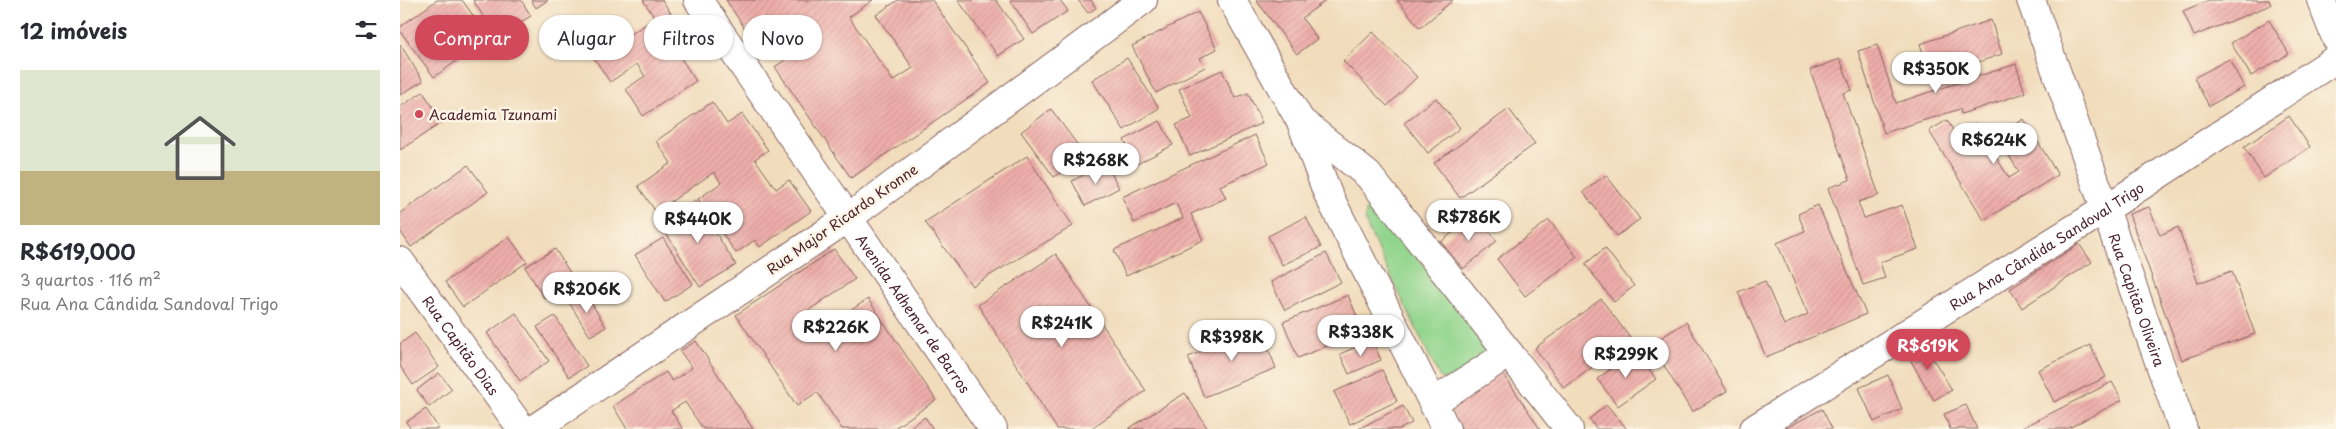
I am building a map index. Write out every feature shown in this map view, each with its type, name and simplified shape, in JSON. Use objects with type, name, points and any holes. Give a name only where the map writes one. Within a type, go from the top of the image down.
[{"type":"street","name":"Avenida Adhemar de Barros","points":[[698,0],[993,429]]},
{"type":"street","name":"Rua Major Ricardo Kronne","points":[[534,429],[848,218],[1143,0]]},
{"type":"street","points":[[1232,0],[1301,122],[1327,192],[1446,429]]},
{"type":"street","name":"Rua Capitão Oliveira","points":[[2031,0],[2183,429]]},
{"type":"street","points":[[2321,0],[2336,38]]},
{"type":"street","name":"Rua Ana Cândida Sandoval Trigo","points":[[1754,429],[2104,210],[2336,59]]},
{"type":"street","points":[[1301,122],[1368,176],[1569,429]]},
{"type":"street","name":"Rua Capitão Dias","points":[[400,261],[522,429]]},
{"type":"street","points":[[1434,402],[1509,353]]},
{"type":"green space","points":[[1374,207],[1382,213],[1492,349],[1449,380],[1440,378],[1368,229],[1365,219],[1366,210]]},
{"type":"building","points":[[437,0],[462,0],[473,15],[416,15]]},
{"type":"building","points":[[473,0],[521,0],[531,16],[529,17],[529,15],[482,15]]},
{"type":"building","points":[[531,0],[548,0],[536,8]]},
{"type":"building","points":[[643,0],[662,0],[672,15],[653,15]]},
{"type":"building","points":[[726,0],[873,0],[849,17],[893,81],[913,68],[876,15],[898,0],[932,0],[990,83],[851,178],[775,67],[785,60],[822,60],[822,15],[743,15],[743,26]]},
{"type":"building","points":[[958,0],[996,0],[1024,39],[998,56]]},
{"type":"building","points":[[1010,0],[1060,0],[1068,11],[1033,34]]},
{"type":"building","points":[[1078,0],[1091,0],[1096,8],[1088,13]]},
{"type":"building","points":[[1256,0],[1326,0],[1302,18],[1317,39],[1297,54]]},
{"type":"building","points":[[1397,0],[1453,0],[1420,28]]},
{"type":"building","points":[[2209,0],[2269,0],[2271,5],[2194,36],[2183,11]]},
{"type":"building","points":[[1198,12],[1217,49],[1200,58],[1205,67],[1156,93],[1132,46]]},
{"type":"building","points":[[415,16],[415,51],[400,31],[400,27]]},
{"type":"building","points":[[1991,20],[2002,54],[1932,78],[1920,44]]},
{"type":"building","points":[[2269,20],[2289,54],[2251,76],[2231,43]]},
{"type":"building","points":[[644,26],[644,60],[682,60],[696,81],[643,116],[626,89],[645,76],[637,64],[610,82],[595,60],[634,60],[634,32]]},
{"type":"building","points":[[1373,32],[1417,77],[1387,106],[1343,61]]},
{"type":"building","points":[[400,44],[423,81],[400,95]]},
{"type":"building","points":[[1877,45],[1896,103],[2016,64],[2025,93],[1961,114],[1960,109],[1884,133],[1858,51]]},
{"type":"building","points":[[1127,58],[1159,108],[1124,130],[1092,80]]},
{"type":"building","points":[[1840,59],[1852,90],[1843,93],[1879,195],[1858,202],[1864,218],[1902,205],[1918,249],[1880,262],[1885,278],[1863,285],[1828,188],[1850,180],[1810,70]]},
{"type":"building","points":[[2229,59],[2244,87],[2209,106],[2194,78]]},
{"type":"building","points":[[421,60],[458,60],[434,77]]},
{"type":"building","points":[[1222,70],[1235,98],[1248,93],[1262,123],[1190,156],[1176,125],[1192,118],[1179,89]]},
{"type":"building","name":"Academia Tzunami","points":[[423,92],[443,122],[400,150],[400,107]]},
{"type":"building","points":[[1436,98],[1460,128],[1428,153],[1404,123]]},
{"type":"building","points":[[712,102],[727,124],[742,114],[768,150],[755,159],[776,189],[789,180],[811,211],[760,247],[755,240],[736,253],[698,199],[721,183],[714,172],[656,212],[638,186],[671,163],[656,141]]},
{"type":"building","points":[[1051,109],[1085,155],[1054,177],[1021,132]]},
{"type":"building","points":[[1509,109],[1535,144],[1460,198],[1434,163]]},
{"type":"building","points":[[2289,116],[2310,147],[2264,178],[2244,147]]},
{"type":"building","points":[[2024,119],[2058,175],[1984,220],[1929,131],[1947,120],[1956,135],[1975,123],[2009,178],[2019,172],[1997,136]]},
{"type":"building","points":[[1160,121],[1173,145],[1137,164],[1124,140]]},
{"type":"building","points":[[1255,135],[1269,163],[1220,186],[1226,198],[1191,214],[1203,240],[1126,276],[1114,250],[1183,218],[1176,203],[1134,223],[1122,197]]},
{"type":"building","points":[[1027,156],[1073,226],[972,286],[925,222]]},
{"type":"building","points":[[1106,163],[1119,188],[1085,206],[1072,181]]},
{"type":"building","points":[[468,165],[488,192],[411,247],[400,231],[400,213]]},
{"type":"building","points":[[1606,175],[1640,219],[1617,236],[1583,192]]},
{"type":"building","points":[[695,200],[736,265],[700,287],[659,222]]},
{"type":"building","points":[[1818,205],[1866,314],[1766,357],[1738,292],[1765,281],[1784,325],[1808,314],[1777,243],[1805,231],[1798,214]]},
{"type":"building","points":[[2149,207],[2160,235],[2178,227],[2198,283],[2232,271],[2255,334],[2182,360],[2129,214]]},
{"type":"building","points":[[1475,214],[1497,241],[1463,269],[1441,242]]},
{"type":"building","points":[[1306,217],[1321,247],[1282,265],[1268,236]]},
{"type":"building","points":[[1549,220],[1577,257],[1525,296],[1497,259]]},
{"type":"building","points":[[509,237],[527,262],[463,307],[445,282]]},
{"type":"building","points":[[663,238],[693,284],[665,302],[635,255]]},
{"type":"building","points":[[2079,244],[2092,262],[2022,308],[2010,289]]},
{"type":"building","points":[[1605,248],[1634,286],[1614,302],[1585,264]]},
{"type":"building","points":[[555,249],[574,279],[544,298],[525,267]]},
{"type":"building","points":[[834,249],[855,279],[803,314],[816,333],[868,299],[936,400],[893,429],[842,429],[817,392],[797,406],[736,315]]},
{"type":"building","points":[[1326,253],[1341,282],[1285,310],[1271,282]]},
{"type":"building","points":[[1056,254],[1146,391],[1090,429],[1057,429],[978,305]]},
{"type":"building","points":[[584,291],[606,327],[590,336],[568,301]]},
{"type":"building","points":[[1348,295],[1363,331],[1298,358],[1283,322]]},
{"type":"building","points":[[1601,299],[1631,339],[1564,388],[1535,348]]},
{"type":"building","points":[[516,313],[549,361],[520,381],[487,333]]},
{"type":"building","points":[[555,316],[587,366],[569,377],[537,327]]},
{"type":"building","points":[[1686,322],[1727,391],[1692,412],[1651,344]]},
{"type":"building","points":[[1260,328],[1276,368],[1204,397],[1188,357]]},
{"type":"building","points":[[415,333],[439,367],[413,385],[400,366],[400,344]]},
{"type":"building","points":[[1372,340],[1381,360],[1349,374],[1340,354]]},
{"type":"building","points":[[696,341],[753,429],[703,429],[685,402],[671,411],[683,429],[627,429],[613,406],[666,372],[672,381],[692,368],[680,351]]},
{"type":"building","points":[[1922,341],[1952,390],[1934,400],[1905,351]]},
{"type":"building","points":[[2090,345],[2106,377],[2054,402],[2038,370]]},
{"type":"building","points":[[1635,352],[1656,379],[1618,406],[1597,379]]},
{"type":"building","points":[[1382,370],[1397,401],[1350,424],[1334,392]]},
{"type":"building","points":[[1501,370],[1540,429],[1462,429],[1445,403]]},
{"type":"building","points":[[439,373],[452,389],[429,407],[417,390]]},
{"type":"building","points":[[1888,375],[1902,409],[1874,422],[1859,388]]},
{"type":"building","points":[[2112,382],[2122,400],[2067,429],[2020,429]]},
{"type":"building","points":[[1185,393],[1208,429],[1128,429]]},
{"type":"building","points":[[1607,405],[1627,429],[1597,429],[1589,419]]},
{"type":"building","points":[[1966,405],[1977,429],[1950,429],[1944,414]]},
{"type":"building","points":[[1403,406],[1412,423],[1400,429],[1358,429]]},
{"type":"building","points":[[426,409],[439,429],[411,429],[406,422]]},
{"type":"building","points":[[1822,409],[1832,429],[1784,429]]},
{"type":"building","points":[[925,417],[933,429],[907,429]]},
{"type":"place","name":"Academia Tzunami","points":[[419,114]]}]
